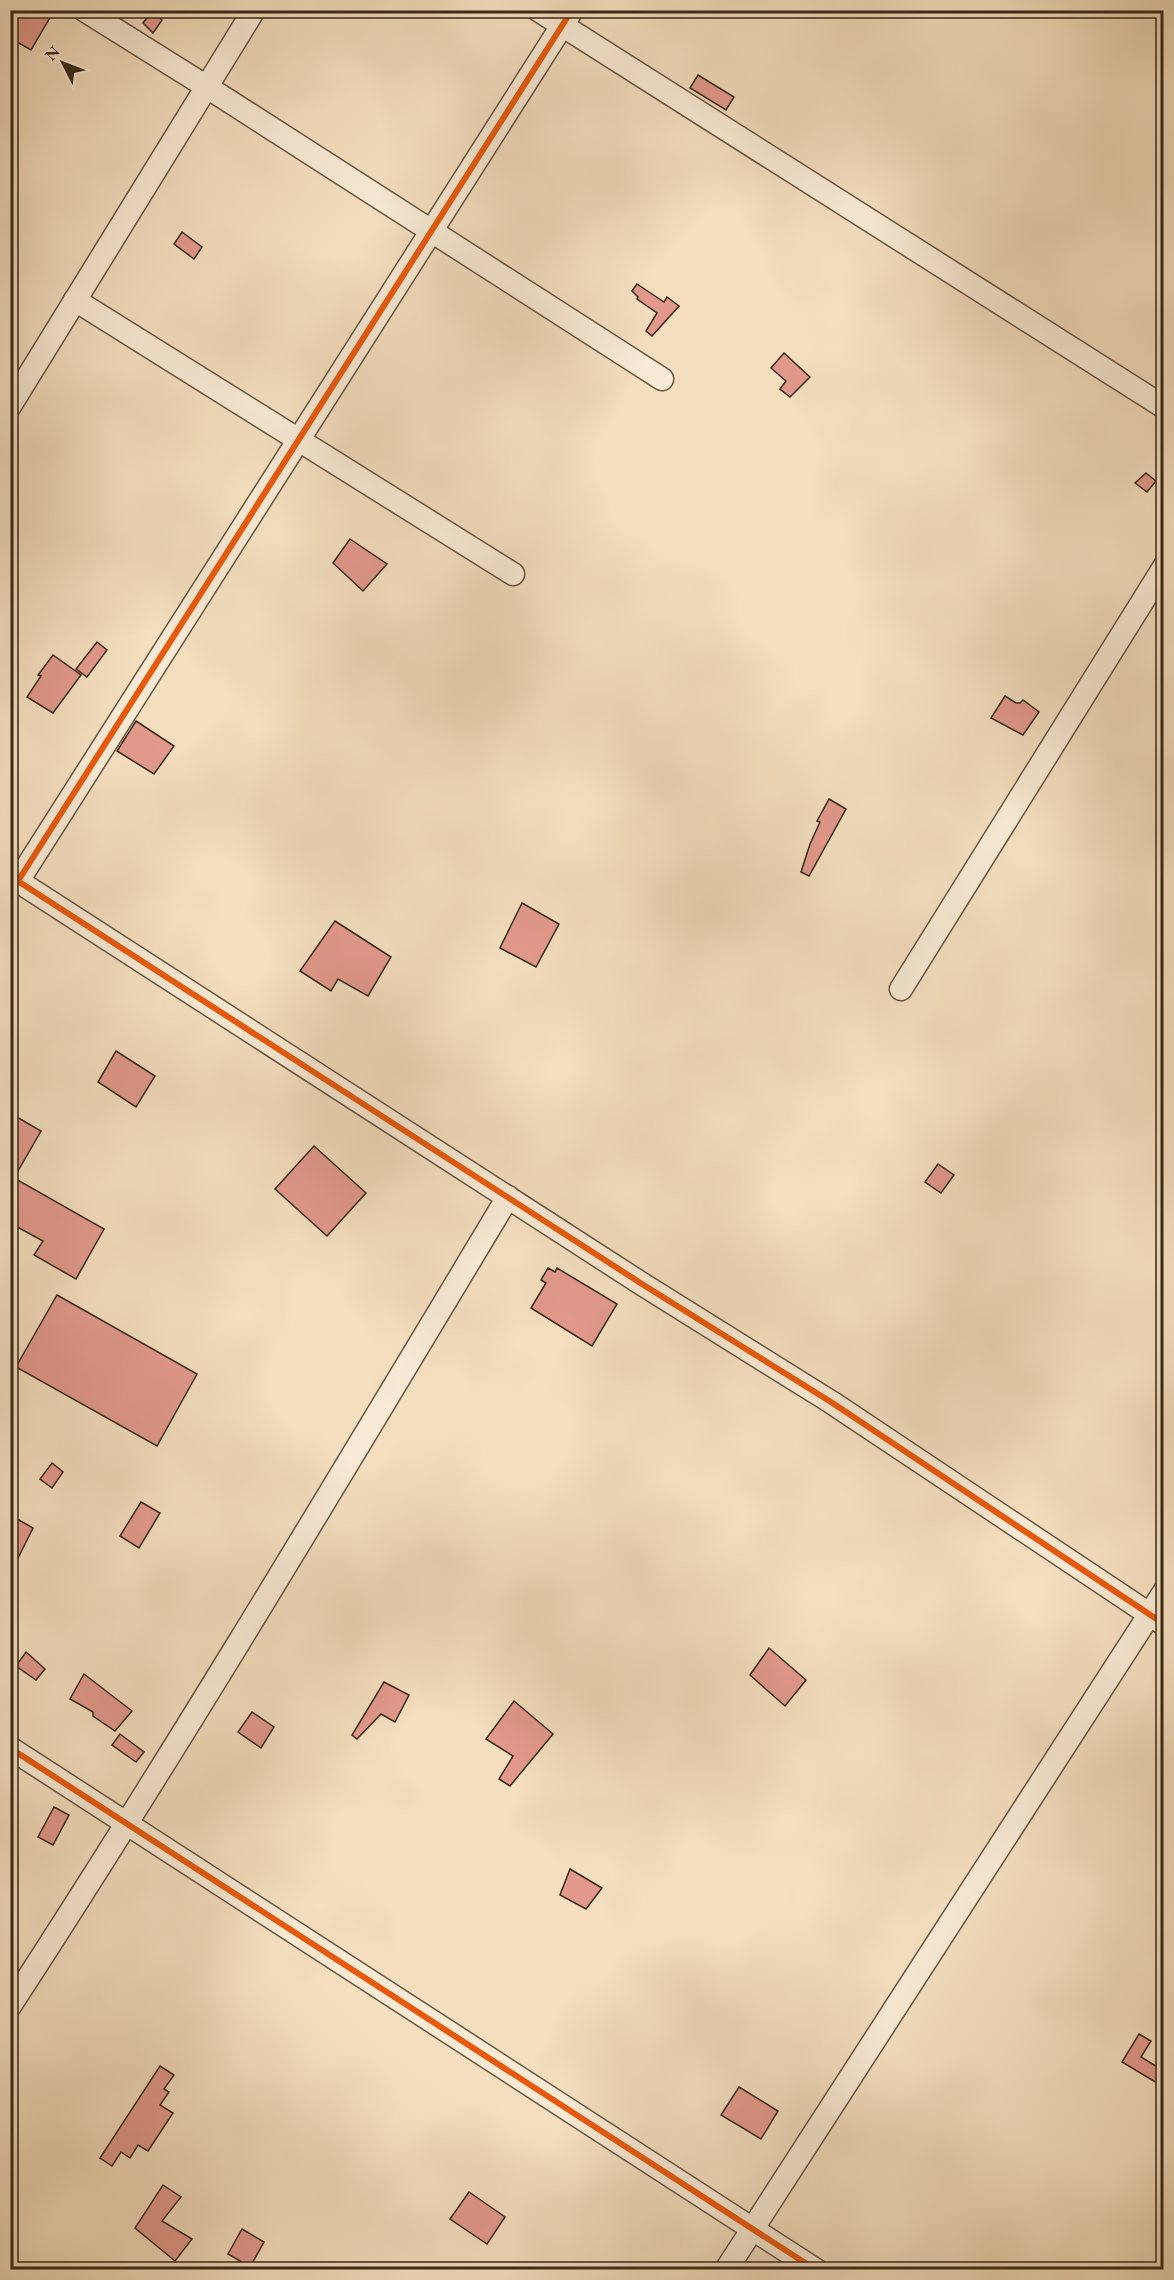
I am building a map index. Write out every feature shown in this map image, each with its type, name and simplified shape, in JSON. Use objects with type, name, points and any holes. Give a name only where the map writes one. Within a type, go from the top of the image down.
[{"type":"street","points":[[84,10],[662,379]]},
{"type":"street","points":[[10,406],[254,10]]},
{"type":"street","points":[[538,10],[567,18],[1164,407]]},
{"type":"street","points":[[567,18],[298,441],[14,878],[642,1284],[831,1401],[1156,1619]]},
{"type":"street","points":[[75,300],[513,574]]},
{"type":"street","points":[[902,989],[1164,567]]},
{"type":"street","points":[[10,2006],[127,1823],[316,1516],[508,1197]]},
{"type":"street","points":[[726,2270],[1156,1619],[1164,1592]]},
{"type":"street","points":[[10,1748],[754,2227],[816,2270]]},
{"type":"building","points":[[10,10],[41,10],[51,16],[31,50],[10,38]]},
{"type":"building","points":[[153,10],[162,20],[153,33],[143,23]]},
{"type":"building","points":[[698,75],[734,97],[726,110],[690,88]]},
{"type":"building","points":[[182,232],[202,247],[194,259],[174,244]]},
{"type":"building","points":[[637,284],[664,302],[667,297],[679,306],[652,336],[646,331],[657,313],[637,299],[638,297],[632,291]]},
{"type":"building","points":[[784,353],[810,377],[790,397],[780,389],[786,381],[771,368]]},
{"type":"building","points":[[1146,473],[1156,481],[1147,492],[1135,483]]},
{"type":"building","points":[[350,539],[387,564],[363,591],[333,563]]},
{"type":"building","points":[[97,642],[107,650],[87,677],[76,669]]},
{"type":"building","points":[[53,655],[81,675],[53,713],[27,697],[41,676],[38,675]]},
{"type":"building","points":[[1005,696],[1016,703],[1023,700],[1039,712],[1023,735],[991,718]]},
{"type":"building","points":[[136,721],[174,746],[154,774],[117,751]]},
{"type":"building","points":[[829,799],[846,809],[809,876],[801,872],[820,822],[817,821]]},
{"type":"building","points":[[522,903],[559,924],[536,967],[500,948]]},
{"type":"building","points":[[335,921],[391,957],[368,996],[338,979],[331,991],[300,971]]},
{"type":"building","points":[[116,1051],[155,1076],[136,1107],[98,1082]]},
{"type":"building","points":[[10,1113],[41,1131],[14,1178],[104,1229],[76,1279],[34,1255],[43,1241],[10,1223]]},
{"type":"building","points":[[314,1146],[366,1193],[327,1236],[275,1189]]},
{"type":"building","points":[[938,1164],[954,1175],[941,1193],[925,1182]]},
{"type":"building","points":[[548,1268],[555,1272],[557,1268],[617,1304],[592,1346],[531,1308],[546,1283],[541,1280]]},
{"type":"building","points":[[57,1295],[197,1374],[157,1446],[16,1367]]},
{"type":"building","points":[[52,1463],[63,1472],[52,1488],[40,1479]]},
{"type":"building","points":[[141,1502],[160,1513],[139,1548],[120,1536]]},
{"type":"building","points":[[10,1515],[33,1528],[10,1574]]},
{"type":"building","points":[[769,1648],[806,1680],[785,1706],[750,1675]]},
{"type":"building","points":[[26,1652],[45,1669],[36,1680],[16,1666]]},
{"type":"building","points":[[84,1674],[132,1711],[115,1731],[93,1716],[93,1712],[70,1699]]},
{"type":"building","points":[[384,1682],[409,1695],[395,1722],[381,1714],[357,1739],[352,1735]]},
{"type":"building","points":[[514,1701],[553,1734],[510,1786],[499,1779],[513,1756],[486,1739]]},
{"type":"building","points":[[252,1712],[274,1727],[261,1748],[238,1732]]},
{"type":"building","points":[[120,1734],[144,1752],[136,1762],[112,1745]]},
{"type":"building","points":[[54,1807],[69,1815],[53,1845],[38,1837]]},
{"type":"building","points":[[570,1869],[602,1888],[586,1909],[560,1895]]},
{"type":"building","points":[[1139,2034],[1151,2041],[1141,2057],[1164,2071],[1157,2083],[1122,2062]]},
{"type":"building","points":[[160,2066],[174,2075],[164,2089],[169,2092],[160,2105],[173,2113],[148,2151],[138,2145],[130,2158],[121,2152],[112,2166],[100,2158]]},
{"type":"building","points":[[739,2087],[778,2111],[761,2139],[721,2115]]},
{"type":"building","points":[[163,2185],[181,2197],[162,2221],[192,2239],[175,2261],[135,2228]]},
{"type":"building","points":[[469,2192],[505,2217],[487,2244],[450,2219]]},
{"type":"building","points":[[242,2229],[264,2242],[250,2267],[228,2254]]},
{"type":"cycle path","points":[[18,881],[572,10]]},
{"type":"cycle path","points":[[10,876],[642,1284],[831,1402],[1164,1624]]},
{"type":"cycle path","points":[[10,1748],[816,2270]]}]
